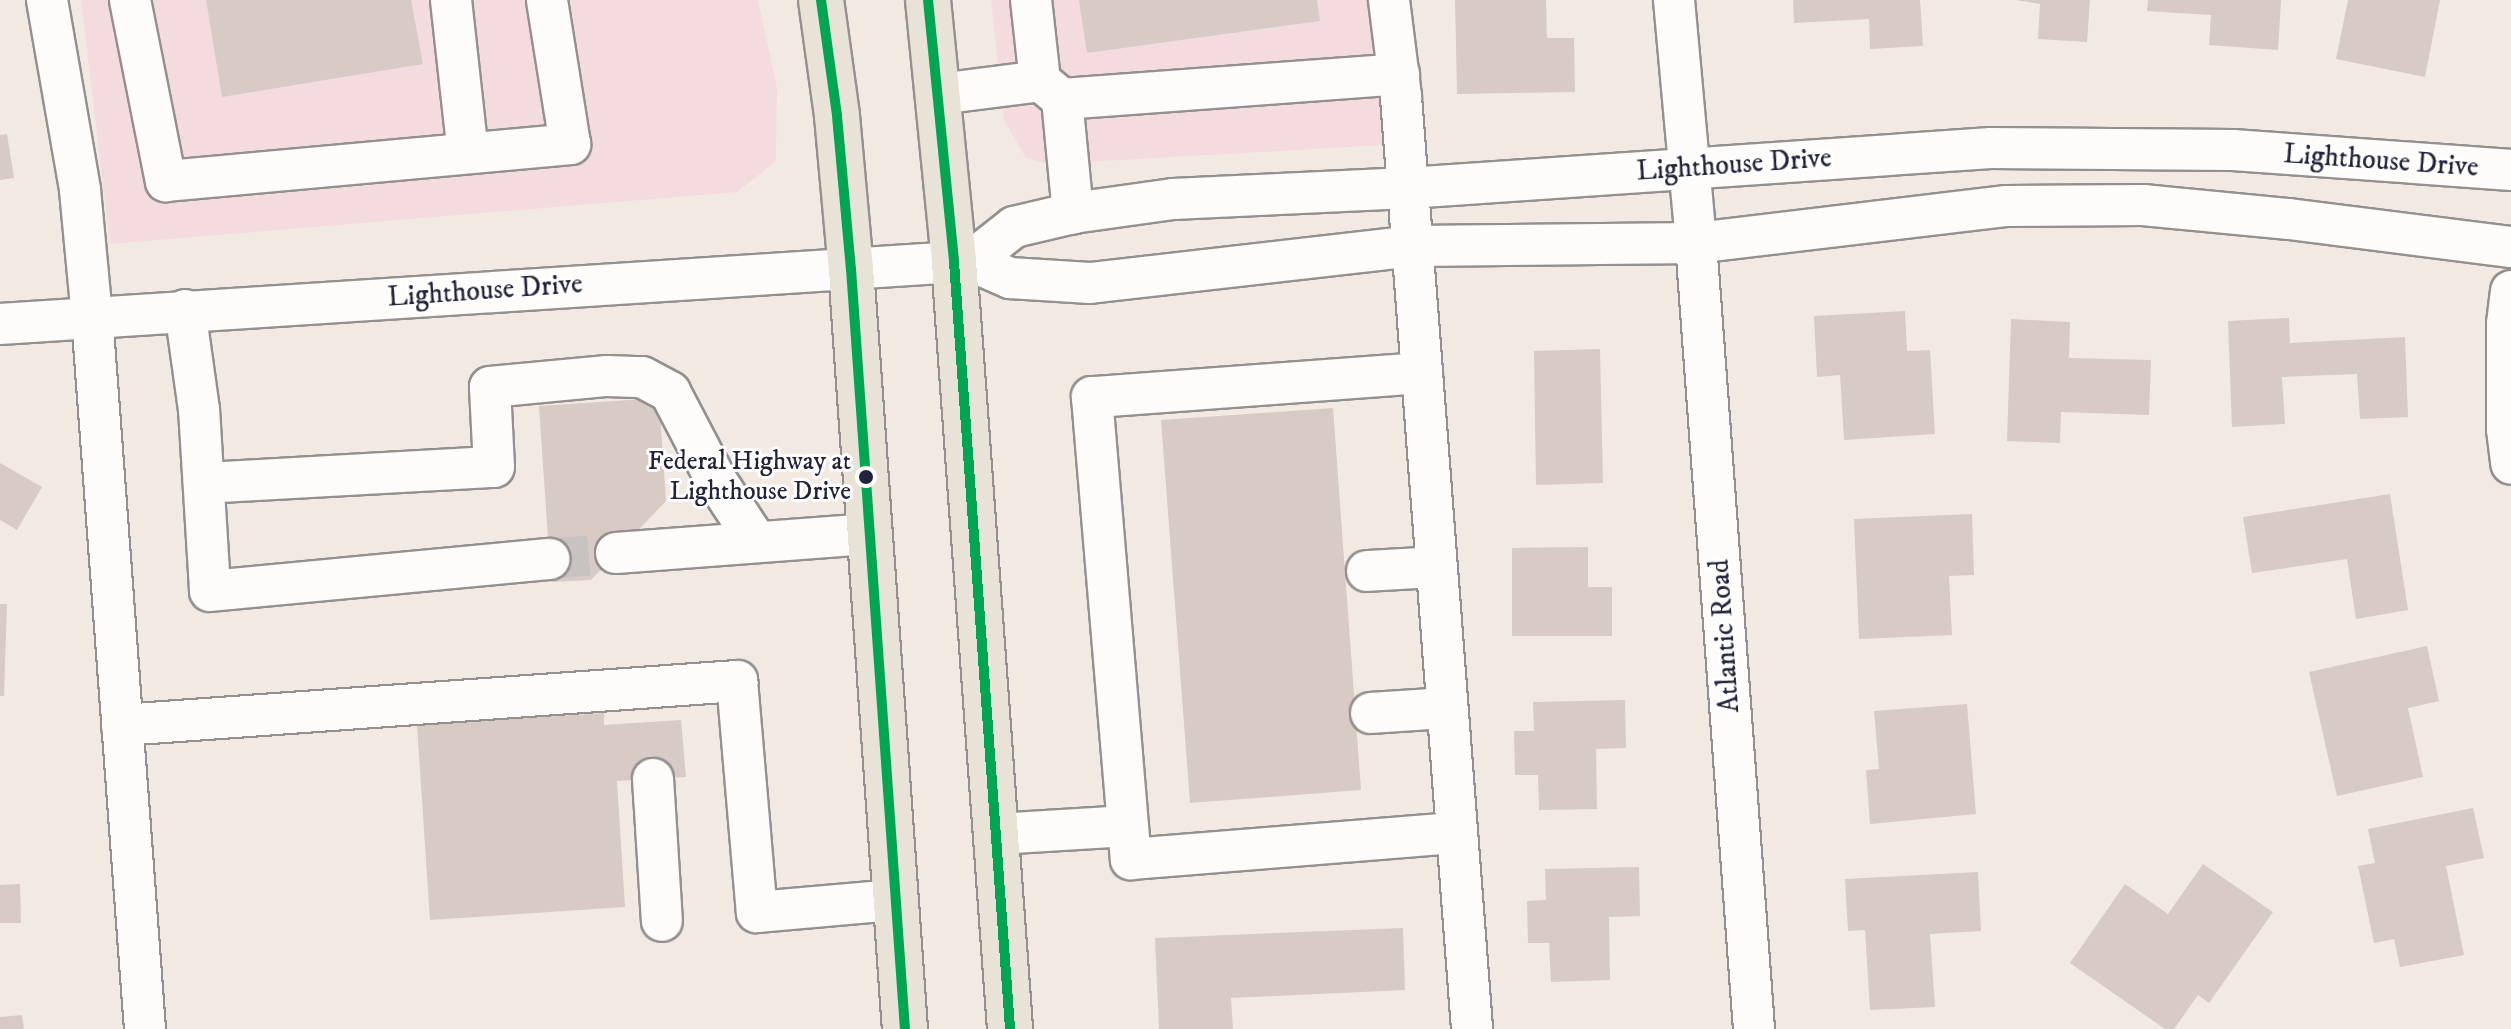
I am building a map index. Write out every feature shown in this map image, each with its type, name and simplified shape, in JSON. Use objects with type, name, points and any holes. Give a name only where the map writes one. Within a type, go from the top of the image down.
[{"type":"main road","points":[[821,0],[837,116],[851,269],[905,1029]]},
{"type":"main road","points":[[928,0],[962,261],[1010,1029]]},
{"type":"street","points":[[47,0],[80,190],[145,1029]]},
{"type":"street","points":[[130,0],[166,181],[570,144],[547,0]]},
{"type":"street","points":[[451,0],[468,153]]},
{"type":"street","points":[[1031,0],[1073,213]]},
{"type":"street","points":[[1389,0],[1399,74],[1413,246],[1472,1029]]},
{"type":"street","name":"Atlantic Road","points":[[1674,0],[1696,243],[1754,1029]]},
{"type":"street","points":[[939,94],[1399,74]]},
{"type":"street","name":"Lighthouse Drive","points":[[962,261],[1014,227],[1073,213],[1173,199],[1408,188],[2006,148],[2233,150],[2511,170]]},
{"type":"street","name":"Lighthouse Drive","points":[[0,324],[962,261],[1010,278],[1090,283],[1413,246],[1696,243],[2007,206],[2143,205],[2289,219],[2511,247]]},
{"type":"street","points":[[2511,291],[2507,324],[2507,429],[2511,464]]},
{"type":"street","points":[[185,310],[196,380],[210,591],[549,559]]},
{"type":"street","points":[[1422,373],[1092,397],[1131,859],[1457,833]]},
{"type":"street","points":[[204,483],[494,467],[490,387],[607,376],[642,377],[670,392],[716,480],[756,541]]},
{"type":"street","points":[[616,553],[870,534]]},
{"type":"street","points":[[1367,571],[1436,567]]},
{"type":"street","points":[[122,725],[646,705],[737,681],[757,912],[895,900]]},
{"type":"street","points":[[1371,713],[1447,708]]},
{"type":"street","points":[[653,779],[662,921]]},
{"type":"street","points":[[996,834],[1128,826]]},
{"type":"shaded area","points":[[81,0],[758,0],[777,88],[776,161],[737,192],[110,244]]},
{"type":"shaded area","points":[[991,0],[1367,0],[1385,145],[1049,164],[1026,158],[1004,120]]},
{"type":"building","points":[[206,0],[411,0],[423,64],[222,97]]},
{"type":"building","points":[[1079,0],[1317,0],[1320,21],[1087,53]]},
{"type":"building","points":[[1455,0],[1546,0],[1547,38],[1574,38],[1575,92],[1457,94]]},
{"type":"building","points":[[1793,0],[1920,0],[1923,46],[1870,49],[1869,19],[1794,23]]},
{"type":"building","points":[[2016,0],[2090,0],[2087,42],[2038,39],[2040,4]]},
{"type":"building","points":[[2148,0],[2281,0],[2278,50],[2209,45],[2211,15],[2147,11]]},
{"type":"building","points":[[2348,0],[2440,0],[2425,77],[2336,59]]},
{"type":"building","points":[[7,134],[14,178],[0,180],[0,135]]},
{"type":"building","points":[[1905,311],[1907,351],[1930,350],[1935,434],[1844,440],[1840,375],[1817,377],[1814,316]]},
{"type":"building","points":[[2289,318],[2290,343],[2405,337],[2408,417],[2360,419],[2357,374],[2282,377],[2285,424],[2232,427],[2228,321]]},
{"type":"building","points":[[2011,319],[2070,322],[2069,358],[2151,360],[2149,415],[2061,412],[2060,443],[2007,441]]},
{"type":"building","points":[[1600,349],[1603,483],[1536,485],[1534,351]]},
{"type":"building","points":[[659,398],[666,501],[591,580],[551,582],[539,406]]},
{"type":"building","points":[[1333,408],[1361,790],[1190,803],[1161,420]]},
{"type":"building","points":[[0,463],[42,487],[17,530],[0,520]]},
{"type":"building","points":[[2390,494],[2408,610],[2356,619],[2347,559],[2252,573],[2243,517]]},
{"type":"building","points":[[1972,514],[1974,575],[1949,576],[1952,635],[1859,639],[1854,519]]},
{"type":"building","points":[[1588,547],[1588,587],[1612,587],[1612,636],[1512,636],[1512,548]]},
{"type":"building","points":[[0,604],[7,604],[4,696],[0,696]]},
{"type":"building","points":[[2427,646],[2439,701],[2408,708],[2423,777],[2337,796],[2309,672]]},
{"type":"building","points":[[1625,700],[1626,748],[1596,749],[1597,809],[1539,810],[1538,775],[1515,775],[1514,731],[1534,731],[1533,702]]},
{"type":"building","points":[[1967,704],[1976,814],[1870,824],[1866,770],[1879,769],[1874,711]]},
{"type":"building","points":[[604,713],[604,725],[681,720],[686,777],[617,781],[625,907],[430,920],[417,725]]},
{"type":"building","points":[[2473,808],[2484,858],[2446,866],[2464,955],[2400,967],[2394,939],[2374,943],[2358,866],[2375,863],[2368,829]]},
{"type":"building","points":[[2203,864],[2273,912],[2209,1003],[2198,995],[2174,1029],[2165,1029],[2070,963],[2125,884],[2168,914]]},
{"type":"building","points":[[1639,867],[1640,916],[1609,917],[1610,980],[1551,982],[1549,943],[1528,943],[1527,901],[1546,900],[1545,869]]},
{"type":"building","points":[[1978,872],[1981,931],[1930,934],[1935,1007],[1870,1010],[1865,930],[1848,931],[1845,879]]},
{"type":"building","points":[[20,884],[21,923],[0,923],[0,885]]},
{"type":"building","points":[[1403,928],[1405,990],[1231,998],[1233,1029],[1159,1029],[1155,938]]},
{"type":"building","points":[[22,1015],[24,1029],[0,1029],[0,1017]]},
{"type":"tunnel","points":[[549,559],[616,553]]},
{"type":"transit line","points":[[821,0],[837,116],[851,269],[905,1029]]},
{"type":"transit line","points":[[928,0],[954,262],[1010,1029]]},
{"type":"place","name":"Federal Highway at Lighthouse Drive","points":[[866,477]]}]
